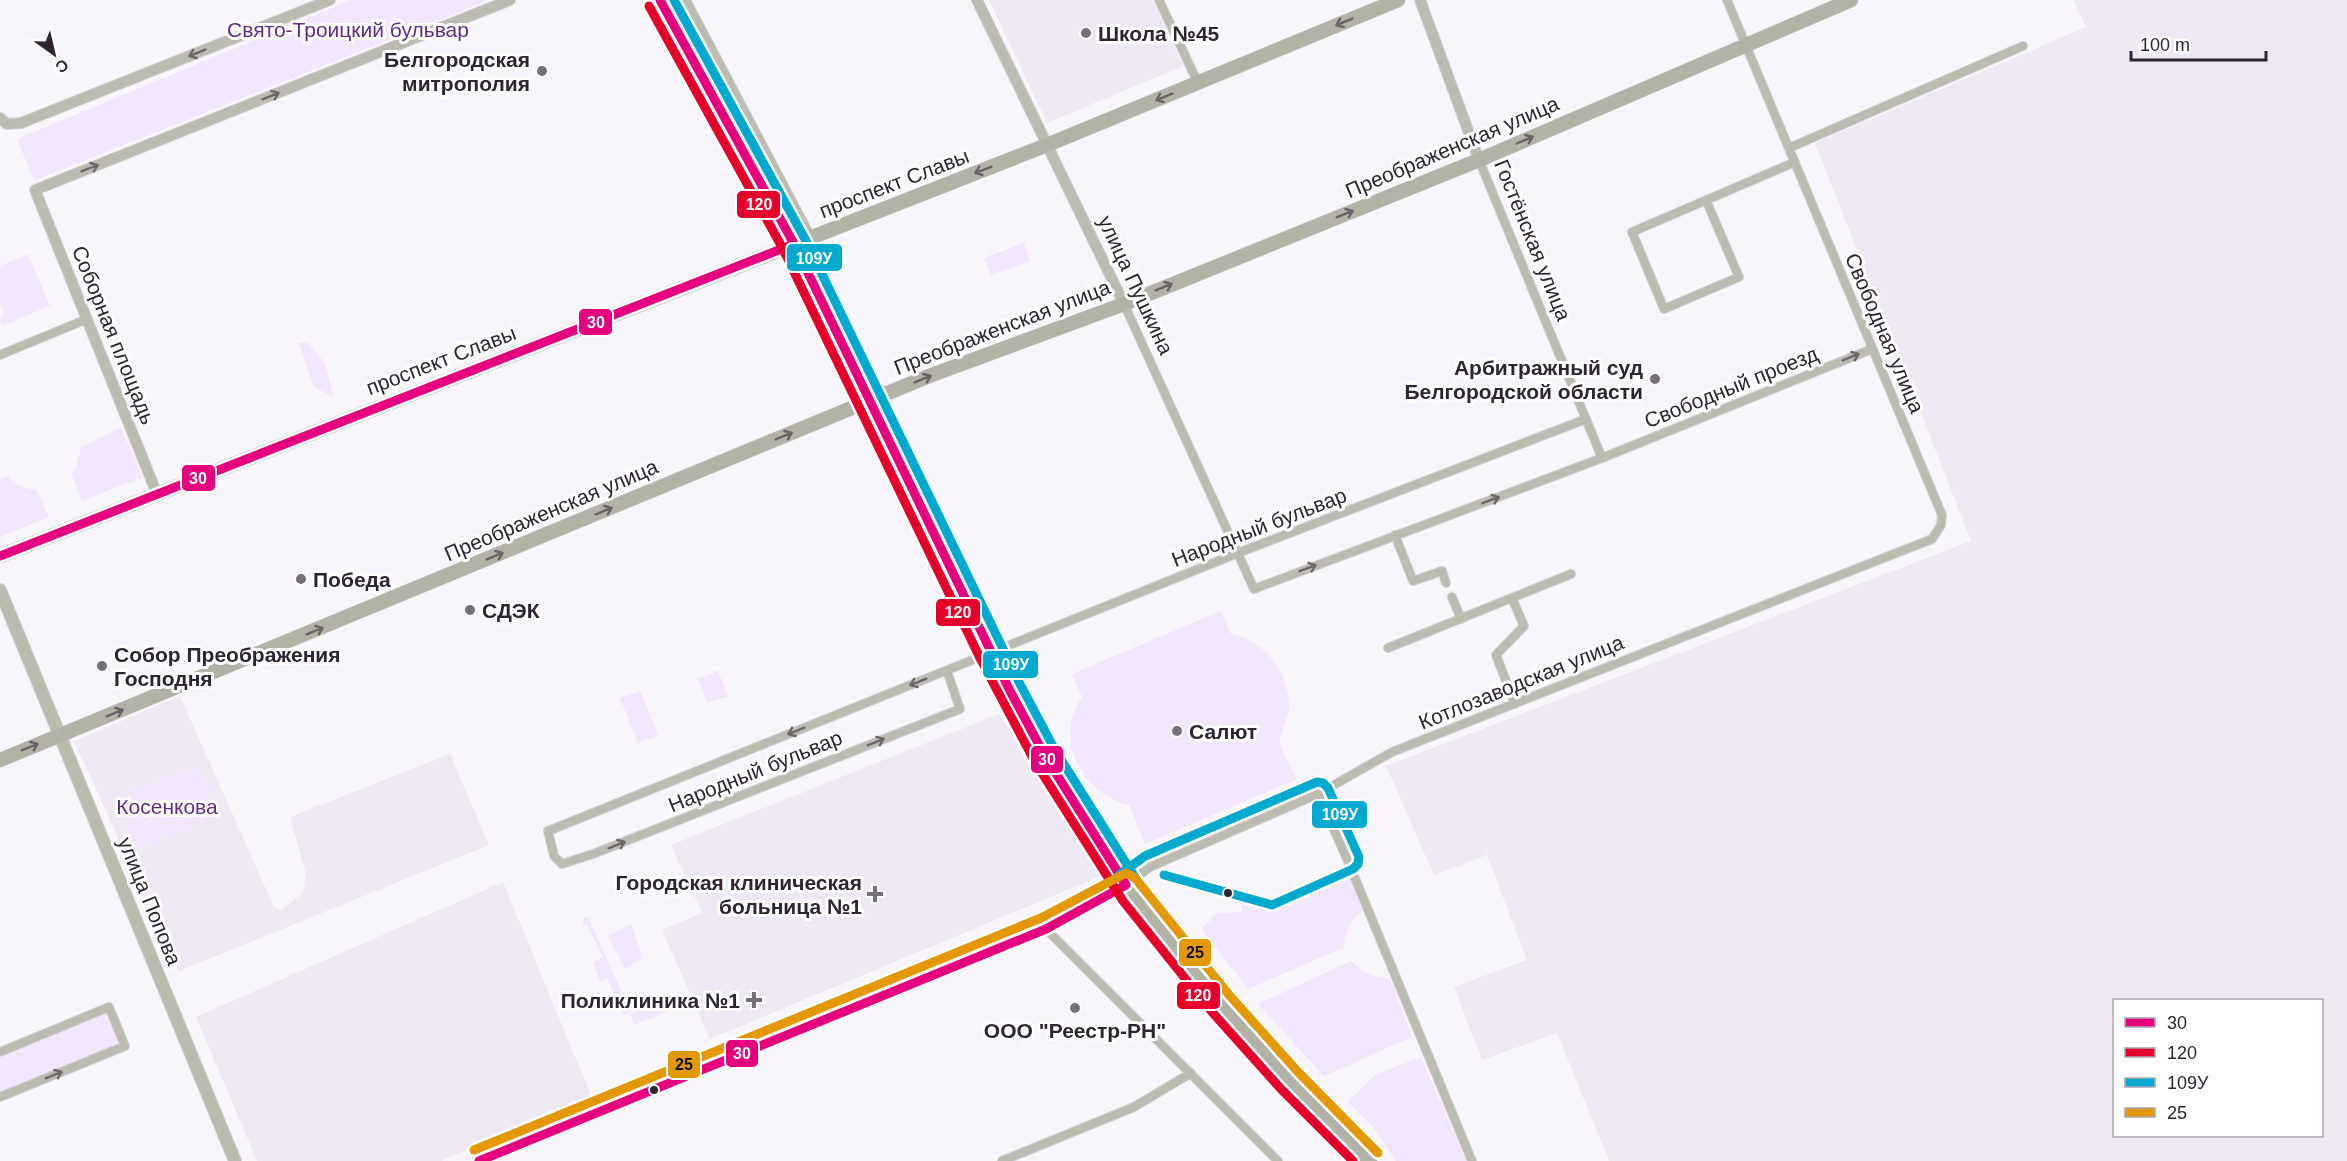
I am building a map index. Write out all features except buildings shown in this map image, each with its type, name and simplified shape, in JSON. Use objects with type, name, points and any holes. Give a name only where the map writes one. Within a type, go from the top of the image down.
[{"type":"main road","points":[[660,0],[794,244],[991,653],[1045,756],[1128,887],[1221,1004],[1282,1072],[1370,1161]]},
{"type":"main road","name":"проспект Славы","points":[[0,555],[1047,145],[1398,0]]},
{"type":"main road","name":"Преображенская улица","points":[[0,760],[971,360],[1124,303],[1479,160],[1851,0]]},
{"type":"main road","name":"улица Попова","points":[[0,590],[235,1161]]},
{"type":"main road","points":[[479,1161],[1046,929],[1128,887]]},
{"type":"street","points":[[0,118],[7,124],[21,123],[330,0]]},
{"type":"street","name":"Соборная площадь","points":[[157,494],[35,190],[510,0]]},
{"type":"street","points":[[686,0],[812,237]]},
{"type":"street","name":"улица Пушкина","points":[[977,0],[1124,303],[1254,589],[1395,535]]},
{"type":"street","points":[[1160,0],[1198,83]]},
{"type":"street","name":"Гостёнская улица","points":[[1420,0],[1479,160],[1602,458]]},
{"type":"street","name":"Свободная улица","points":[[1727,0],[1942,515],[1938,532]]},
{"type":"street","points":[[1789,148],[2023,46]]},
{"type":"street","points":[[1706,200],[1739,277],[1664,309],[1632,232],[1706,200],[1795,162]]},
{"type":"street","points":[[0,355],[87,319]]},
{"type":"street","name":"Свободный проезд","points":[[1602,458],[1872,349]]},
{"type":"street","name":"Народный бульвар","points":[[947,671],[960,709],[593,854],[561,864],[554,856],[548,831],[1238,554],[1586,419]]},
{"type":"street","points":[[1446,583],[1442,571],[1413,582],[1395,535],[1602,458]]},
{"type":"street","name":"Котлозаводская улица","points":[[1128,887],[1150,867],[1318,794],[1392,752],[1932,539],[1938,532]]},
{"type":"street","points":[[1388,648],[1571,574]]},
{"type":"street","points":[[1452,597],[1461,619]]},
{"type":"street","points":[[1512,598],[1524,626],[1496,655],[1515,704]]},
{"type":"street","points":[[1318,794],[1472,1161]]},
{"type":"street","points":[[1046,929],[1278,1161]]},
{"type":"street","points":[[0,1052],[109,1007],[125,1046],[0,1097]]},
{"type":"street","points":[[1002,1161],[1134,1107],[1191,1073]]},
{"type":"shaded area","name":"Школа №45","points":[[989,0],[1153,0],[1183,66],[1047,123]]},
{"type":"shaded area","points":[[2073,0],[2347,0],[2347,1161],[1609,1161],[1557,1033],[1482,1060],[1454,987],[1527,960],[1487,855],[1434,875],[1386,766],[1971,541],[1815,143],[2086,27]]},
{"type":"shaded area","points":[[180,696],[274,907],[281,910],[303,893],[306,874],[290,817],[450,754],[489,845],[179,971],[74,741]]},
{"type":"shaded area","name":"Городская клиническая больница №1","points":[[999,714],[1103,875],[710,1039],[662,930],[702,913],[671,845]]},
{"type":"shaded area","points":[[503,882],[592,1098],[441,1161],[257,1161],[196,1017]]},
{"type":"green space","name":"Свято-Троицкий бульвар","points":[[351,0],[489,0],[34,181],[17,139]]},
{"type":"green space","points":[[1024,243],[1030,261],[991,275],[984,258]]},
{"type":"green space","points":[[28,254],[50,306],[1,326],[0,318],[4,311],[0,301],[0,266]]},
{"type":"green space","points":[[299,343],[308,343],[325,363],[333,397],[314,387]]},
{"type":"green space","points":[[121,428],[143,477],[82,501],[71,473],[76,467],[81,447]]},
{"type":"green space","points":[[9,476],[21,486],[37,490],[49,517],[0,537],[0,479]]},
{"type":"green space","name":"Салют","points":[[1221,611],[1231,634],[1255,644],[1265,652],[1280,672],[1288,696],[1289,709],[1280,737],[1281,744],[1297,779],[1145,844],[1129,805],[1112,799],[1098,789],[1086,777],[1077,762],[1070,730],[1074,713],[1082,697],[1072,674]]},
{"type":"green space","points":[[718,671],[728,696],[707,703],[698,679]]},
{"type":"green space","points":[[641,691],[658,735],[638,743],[620,698]]},
{"type":"green space","name":"Косенкова","points":[[197,765],[217,814],[135,850],[114,797],[133,788],[143,792],[145,786]]},
{"type":"green space","points":[[1346,870],[1362,910],[1349,927],[1343,948],[1248,989],[1201,929],[1218,913],[1241,912],[1243,892],[1273,902]]},
{"type":"green space","points":[[588,917],[631,1012],[623,1015],[607,978],[600,981],[593,962],[603,957],[587,925],[584,925],[582,919]]},
{"type":"green space","points":[[632,925],[642,958],[625,969],[608,935]]},
{"type":"green space","points":[[1351,961],[1369,974],[1390,978],[1412,1037],[1324,1076],[1258,1004]]},
{"type":"green space","points":[[674,996],[679,1007],[634,1025],[630,1014]]},
{"type":"green space","points":[[109,1008],[124,1046],[0,1096],[0,1052]]},
{"type":"green space","points":[[1421,1057],[1466,1161],[1396,1161],[1374,1128],[1348,1102],[1375,1075]]},
{"type":"transit line","name":"30","points":[[479,1161],[1046,929],[1126,885],[1045,756],[1009,689],[794,244],[660,0]]},
{"type":"transit line","name":"109У","points":[[674,0],[805,239],[1020,684],[1055,750],[1136,879]]},
{"type":"transit line","name":"120","points":[[649,6],[783,249],[980,658],[1035,762],[1123,901],[1212,1012],[1281,1089],[1353,1161]]},
{"type":"transit line","name":"30","points":[[0,556],[794,244]]},
{"type":"transit line","name":"109У","points":[[1119,875],[1145,856],[1317,782],[1323,783],[1328,788],[1359,857],[1358,864],[1353,869],[1272,905],[1164,875]]},
{"type":"transit line","name":"25","points":[[474,1150],[1041,918],[1126,873],[1135,878],[1230,996],[1299,1073],[1378,1153]]},
{"type":"place","name":"Школа №45","points":[[1086,33]]},
{"type":"place","name":"Белгородская митрополия","points":[[542,71]]},
{"type":"place","name":"Арбитражный суд Белгородской области","points":[[1655,379]]},
{"type":"place","name":"Победа","points":[[301,579]]},
{"type":"place","name":"СДЭК","points":[[470,610]]},
{"type":"place","name":"Собор Преображения Господня","points":[[102,666]]},
{"type":"place","name":"Салют","points":[[1177,731]]},
{"type":"place","name":"Городская клиническая больница №1","points":[[875,894]]},
{"type":"place","name":"Поликлиника №1","points":[[754,1000]]},
{"type":"place","name":"ООО \"Реестр-РН\"","points":[[1075,1008]]}]
